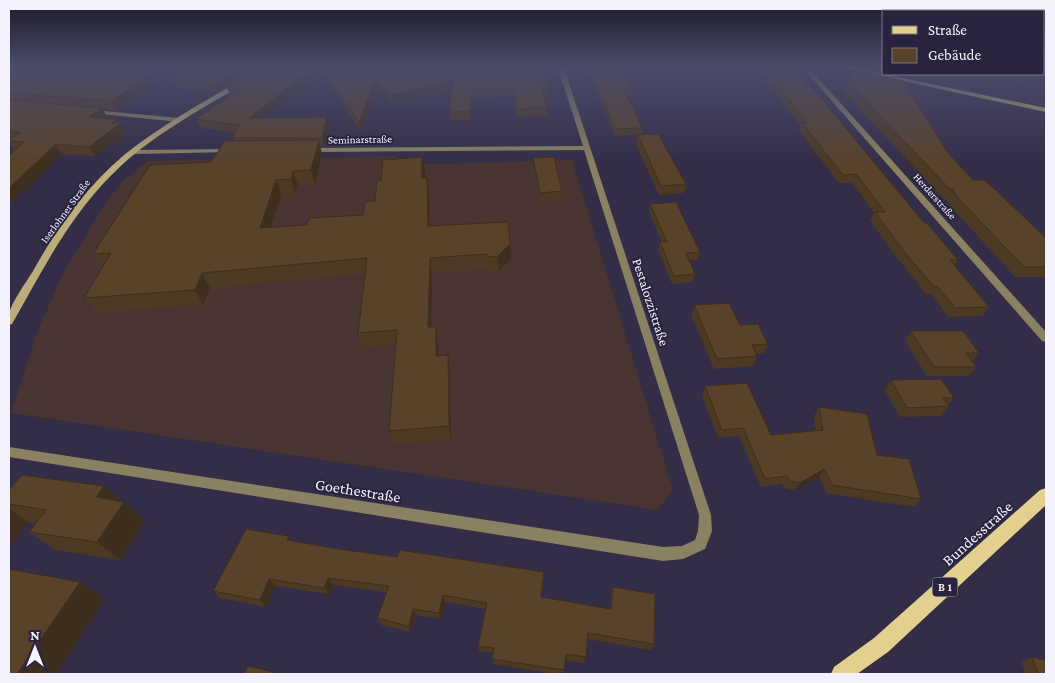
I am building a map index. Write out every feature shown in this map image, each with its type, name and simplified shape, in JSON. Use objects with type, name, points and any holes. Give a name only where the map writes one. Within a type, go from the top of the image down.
[{"type":"main road","name":"Iserlohner Straße","points":[[9,322],[27,288],[68,222],[89,194],[113,169],[134,152],[179,120],[212,100]]},
{"type":"main road","points":[[998,100],[1046,110]]},
{"type":"main road","name":"Bundesstraße","points":[[841,674],[881,645],[1046,495]]},
{"type":"street","name":"Pestalozzistraße","points":[[571,100],[705,515],[706,531],[700,544]]},
{"type":"street","name":"Herderstraße","points":[[834,100],[1046,338]]},
{"type":"street","points":[[86,112],[179,120]]},
{"type":"street","name":"Seminarstraße","points":[[298,150],[586,148]]},
{"type":"street","points":[[134,152],[238,151]]},
{"type":"street","name":"Goethestraße","points":[[9,452],[663,554],[683,552],[700,544]]},
{"type":"shaded area","points":[[398,156],[397,165],[572,160],[673,490],[658,510],[11,413],[38,330],[64,271],[109,198],[124,180],[147,161]]},
{"type":"building","points":[[9,100],[102,108],[89,117],[117,119],[112,123],[121,123],[89,147],[56,144],[9,188],[9,155],[24,142],[9,141],[9,139],[21,132],[9,131]]},
{"type":"building","points":[[224,100],[272,100],[249,118],[327,117],[322,138],[232,138],[241,123],[239,125],[196,119]]},
{"type":"building","points":[[343,100],[368,100],[359,123]]},
{"type":"building","points":[[451,100],[472,100],[470,111],[449,112]]},
{"type":"building","points":[[516,100],[545,100],[547,107],[517,109]]},
{"type":"building","points":[[603,100],[629,100],[642,128],[615,129]]},
{"type":"building","points":[[789,100],[822,100],[924,223],[927,223],[958,260],[950,260],[989,307],[955,308],[937,286],[933,286],[902,249],[875,212],[885,212],[856,174],[843,175],[802,123],[807,123]]},
{"type":"building","points":[[864,100],[915,100],[948,153],[973,180],[985,180],[1046,238],[1046,267],[1024,267],[958,198],[953,189],[950,189]]},
{"type":"building","points":[[658,134],[686,184],[661,186],[638,135]]},
{"type":"building","points":[[319,140],[311,170],[293,171],[291,179],[276,180],[260,228],[307,225],[309,218],[363,215],[365,202],[375,201],[377,181],[381,180],[383,160],[422,157],[422,178],[427,178],[428,226],[508,222],[510,244],[498,256],[491,257],[485,254],[430,258],[428,327],[436,327],[436,356],[448,355],[449,426],[389,431],[397,330],[358,333],[367,258],[202,273],[195,290],[84,298],[111,253],[93,254],[150,165],[211,162],[225,141]]},
{"type":"building","points":[[554,157],[562,191],[540,193],[533,158]]},
{"type":"building","points":[[676,202],[700,252],[686,253],[695,274],[674,276],[660,242],[667,242],[650,204]]},
{"type":"building","points":[[729,303],[740,325],[758,324],[768,344],[752,345],[757,356],[717,359],[694,305]]},
{"type":"building","points":[[911,331],[963,331],[979,353],[966,353],[976,367],[934,367]]},
{"type":"building","points":[[941,379],[954,398],[943,398],[949,406],[907,408],[891,380]]},
{"type":"building","points":[[747,383],[771,435],[823,430],[819,407],[867,414],[877,455],[909,459],[921,499],[832,485],[824,469],[800,483],[789,481],[787,476],[765,479],[743,428],[722,430],[705,386]]},
{"type":"building","points":[[22,475],[104,486],[96,497],[124,502],[97,542],[29,532],[46,510],[9,504],[9,490]]},
{"type":"building","points":[[246,529],[289,536],[287,540],[339,549],[397,557],[400,550],[544,572],[541,597],[611,609],[613,587],[655,594],[654,644],[588,633],[586,657],[566,654],[564,670],[492,659],[494,648],[478,646],[487,603],[443,595],[439,613],[413,609],[409,626],[377,618],[389,586],[328,578],[324,588],[269,579],[260,600],[213,591]]},
{"type":"building","points":[[9,569],[80,582],[17,674],[9,674]]},
{"type":"building","points":[[1032,657],[1046,660],[1046,674],[1038,674]]},
{"type":"building","points":[[248,666],[273,672],[272,674],[244,674]]}]
